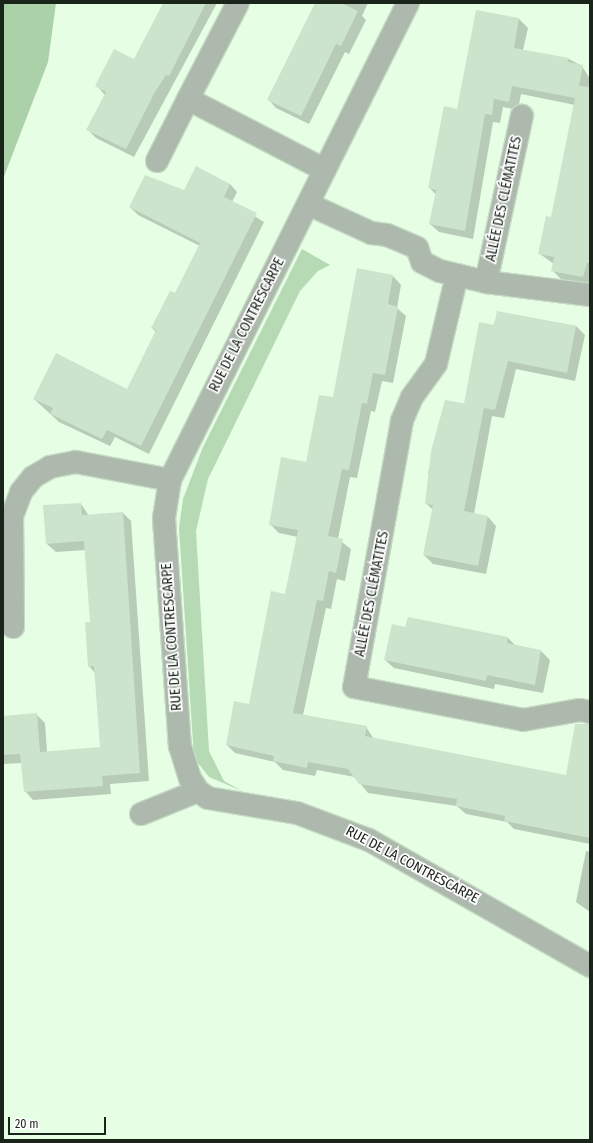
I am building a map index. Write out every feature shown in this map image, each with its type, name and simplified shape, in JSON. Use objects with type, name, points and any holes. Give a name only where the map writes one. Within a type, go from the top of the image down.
[{"type":"street","points":[[157,161],[238,3]]},
{"type":"street","name":"RUE DE LA CONTRESCARPE","points":[[408,3],[170,480],[164,519],[180,746],[190,778],[198,791],[208,798],[297,813],[369,840],[590,966]]},
{"type":"street","points":[[188,99],[325,170]]},
{"type":"street","name":"ALLÉE DES CLÉMATITES","points":[[486,282],[522,116]]},
{"type":"street","name":"ALLÉE DES CLÉMATITES","points":[[308,204],[371,233],[387,235],[417,248],[422,262],[457,275],[486,282],[590,295]]},
{"type":"street","name":"ALLÉE DES CLÉMATITES","points":[[457,275],[436,364],[412,397],[402,422],[354,687],[523,720],[580,710],[590,712]]},
{"type":"street","points":[[13,627],[12,516],[21,492],[34,477],[50,467],[76,462],[170,480]]},
{"type":"street","points":[[141,814],[198,791]]},
{"type":"green space","points":[[3,3],[56,3],[48,62],[3,179]]},
{"type":"green space","points":[[302,249],[330,265],[318,271],[300,291],[208,479],[196,531],[209,751],[224,781],[242,791],[209,777],[194,758],[179,528],[183,499],[203,447]]},
{"type":"building","points":[[163,3],[206,3],[169,76],[166,75],[155,92],[126,149],[86,130],[106,92],[95,86],[114,49],[134,59]]},
{"type":"building","points":[[315,3],[341,3],[358,11],[341,46],[336,44],[301,116],[267,100]]},
{"type":"building","points":[[476,10],[519,18],[514,48],[569,58],[568,62],[583,65],[579,86],[590,87],[590,263],[587,263],[583,277],[551,271],[554,257],[538,254],[546,216],[551,217],[575,98],[512,86],[509,102],[494,99],[492,115],[485,114],[465,231],[429,224],[436,190],[428,188],[444,106],[457,109]]},
{"type":"building","points":[[196,166],[230,184],[224,197],[257,213],[141,446],[107,430],[102,439],[50,414],[53,408],[33,399],[56,353],[127,389],[156,330],[151,328],[170,291],[175,293],[200,243],[129,207],[145,175],[184,190]]},
{"type":"building","points":[[357,268],[393,275],[388,304],[398,307],[385,375],[373,373],[367,404],[362,403],[349,470],[342,469],[328,536],[343,539],[336,573],[329,571],[323,601],[317,600],[293,713],[367,726],[365,736],[566,775],[575,724],[590,724],[590,838],[504,821],[505,816],[456,806],[457,799],[359,784],[348,769],[308,762],[307,768],[273,761],[274,756],[226,745],[234,701],[249,704],[271,591],[285,594],[298,530],[269,525],[281,457],[306,462],[319,395],[333,397]]},
{"type":"building","points":[[497,311],[576,326],[567,373],[508,361],[495,410],[484,408],[464,511],[488,516],[478,566],[423,555],[433,505],[425,504],[431,451],[445,400],[464,403],[479,322],[494,325]]},
{"type":"building","points":[[81,503],[82,515],[123,512],[140,773],[102,776],[103,786],[24,792],[20,754],[3,755],[3,716],[37,713],[40,752],[100,747],[94,666],[88,667],[85,622],[90,622],[84,541],[46,544],[43,505]]},
{"type":"building","points":[[408,617],[508,637],[507,643],[541,650],[535,685],[487,675],[486,681],[384,660],[392,624],[405,627]]}]
